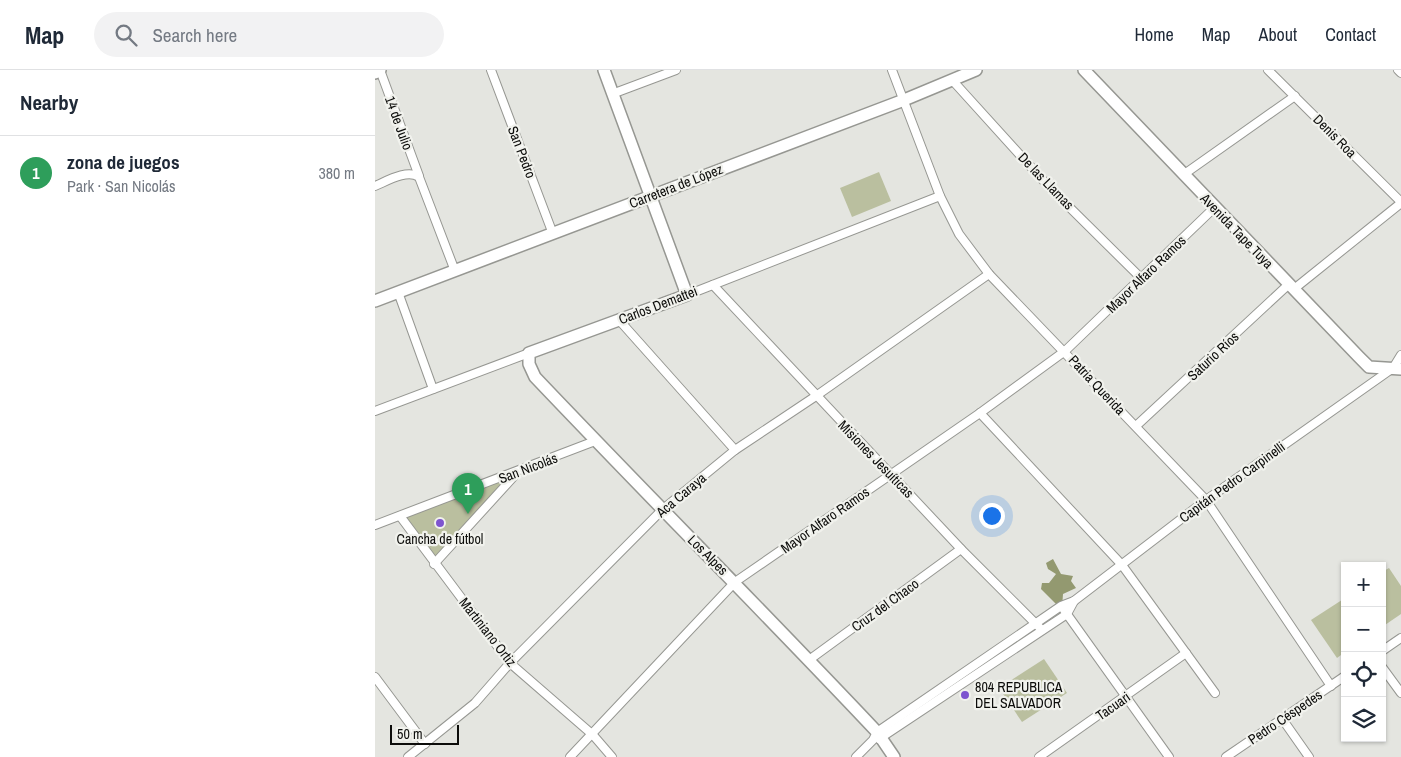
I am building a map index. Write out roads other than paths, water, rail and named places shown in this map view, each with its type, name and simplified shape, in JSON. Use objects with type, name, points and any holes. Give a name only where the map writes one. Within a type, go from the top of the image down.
[{"type":"street","name":"San Pedro","points":[[491,70],[553,234]]},
{"type":"street","points":[[604,70],[687,295]]},
{"type":"street","points":[[612,94],[676,70]]},
{"type":"street","name":"Patria Querida","points":[[892,70],[940,196],[959,234],[989,274],[1206,500],[1331,686]]},
{"type":"street","name":"Carretera de López","points":[[375,301],[904,100],[953,81],[975,70]]},
{"type":"street","name":"Avenida Tape Tuya","points":[[1084,70],[1369,367],[1380,369],[1397,368]]},
{"type":"street","name":"Denis Roa","points":[[1267,70],[1401,203]]},
{"type":"street","points":[[1398,70],[1401,73]]},
{"type":"street","name":"14 de Julio","points":[[378,71],[455,271]]},
{"type":"street","name":"De las Llamas","points":[[953,81],[1050,188],[1141,279]]},
{"type":"street","points":[[1183,175],[1295,96]]},
{"type":"street","points":[[375,186],[408,174],[419,176]]},
{"type":"street","name":"Carlos Demattei","points":[[375,411],[687,295],[940,196]]},
{"type":"street","name":"Saturio Ríos","points":[[1136,426],[1291,286],[1401,203]]},
{"type":"street","name":"Mayor Alfaro Ramos","points":[[570,757],[593,735],[735,582],[980,413],[1065,351],[1215,208]]},
{"type":"street","name":"Aca Caraya","points":[[407,757],[475,704],[511,663],[663,509],[735,450],[817,396],[989,274]]},
{"type":"street","name":"Misiones Jesuíticas","points":[[713,285],[961,549],[1042,630]]},
{"type":"street","points":[[398,292],[433,389]]},
{"type":"street","points":[[619,320],[735,450]]},
{"type":"street","name":"Los Alpes","points":[[529,353],[529,364],[535,377],[809,660],[894,757]]},
{"type":"street","points":[[1397,368],[1401,355]]},
{"type":"street","name":"Capitán Pedro Carpinelli","points":[[940,694],[1035,623],[1061,606],[1074,601],[1206,500],[1397,368]]},
{"type":"street","points":[[980,413],[1122,565],[1215,692]]},
{"type":"street","name":"San Nicolás","points":[[375,525],[595,441]]},
{"type":"street","points":[[434,564],[517,472]]},
{"type":"street","name":"Martiniano Ortiz","points":[[400,516],[434,564],[511,663],[593,735],[612,757]]},
{"type":"street","name":"Cruz del Chaco","points":[[809,660],[961,549]]},
{"type":"street","name":"Capitán Pedro Carpinelli","points":[[856,757],[877,737],[940,694],[1067,614],[1074,601]]},
{"type":"street","points":[[1061,606],[1169,757]]},
{"type":"street","points":[[1386,648],[1401,638]]},
{"type":"street","name":"Tacuari","points":[[1039,757],[1187,653]]},
{"type":"street","points":[[1386,672],[1401,692]]},
{"type":"street","points":[[375,677],[425,744]]},
{"type":"street","name":"Pedro Céspedes","points":[[1226,757],[1341,679]]},
{"type":"street","points":[[1283,720],[1309,757]]},
{"type":"place","name":"zona de juegos","points":[[468,514]]},
{"type":"place","name":"Cancha de fútbol","points":[[440,523]]},
{"type":"place","name":"804 REPUBLICA DEL SALVADOR","points":[[965,695]]}]
